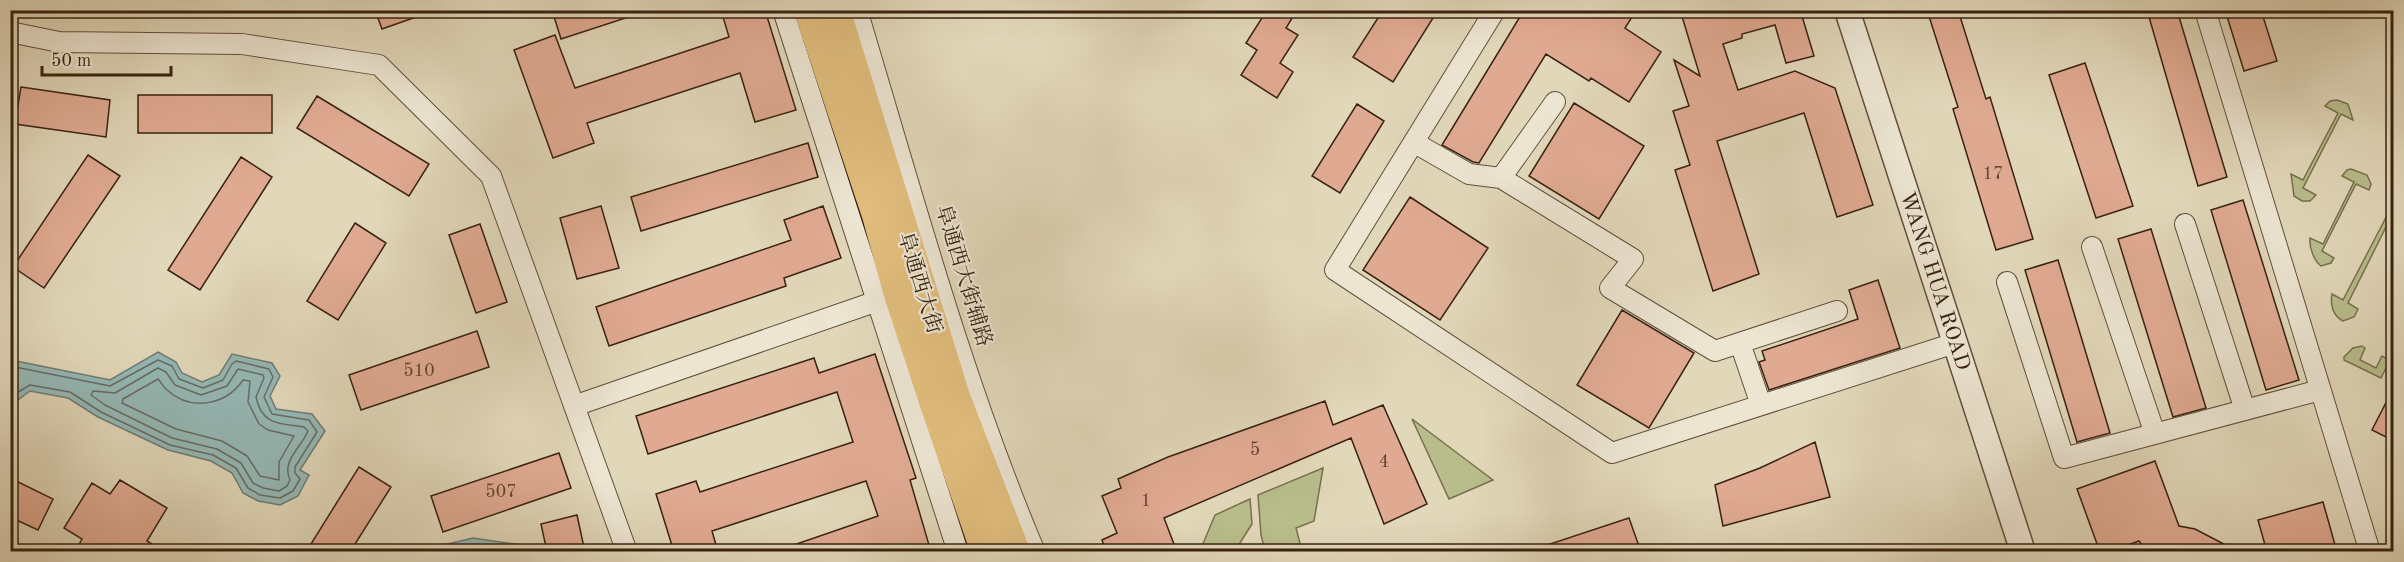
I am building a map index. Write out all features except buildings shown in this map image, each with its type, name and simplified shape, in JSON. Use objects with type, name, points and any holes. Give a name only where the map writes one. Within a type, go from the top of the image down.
[{"type":"main road","name":"阜通西大街","points":[[809,10],[877,215],[888,298],[986,552]]},
{"type":"main road","name":"阜通西大街","points":[[836,10],[955,397],[1015,552]]},
{"type":"street","points":[[783,10],[888,298],[958,552]]},
{"type":"street","name":"阜通西大街辅路","points":[[856,10],[974,391],[1004,477],[1035,552]]},
{"type":"street","points":[[1495,10],[1416,143],[1335,270],[1612,453],[1955,343]]},
{"type":"street","name":"WANG HUA ROAD","points":[[1847,10],[2023,552]]},
{"type":"street","points":[[2205,10],[2370,552]]},
{"type":"street","points":[[10,32],[59,42],[242,44],[379,65],[491,176],[627,552]]},
{"type":"street","points":[[1501,178],[1555,102]]},
{"type":"street","points":[[1416,143],[1469,174],[1501,178],[1633,259],[1610,288],[1715,351],[1838,311]]},
{"type":"street","points":[[2186,224],[2245,410]]},
{"type":"street","points":[[2092,247],[2156,434]]},
{"type":"street","points":[[2007,282],[2064,458],[2320,390]]},
{"type":"street","points":[[574,406],[888,298]]},
{"type":"street","points":[[1740,343],[1761,405]]},
{"type":"green space","points":[[2337,100],[2348,104],[2353,120],[2341,114],[2303,188],[2316,195],[2310,201],[2302,201],[2294,196],[2291,174],[2303,180],[2338,113],[2325,106],[2330,101]]},
{"type":"green space","points":[[2351,169],[2367,175],[2371,184],[2369,190],[2356,184],[2322,251],[2334,258],[2331,263],[2321,266],[2312,254],[2310,238],[2323,244],[2354,182],[2342,176]]},
{"type":"green space","points":[[2394,202],[2393,213],[2348,303],[2358,309],[2354,317],[2343,321],[2333,310],[2332,294],[2343,300]]},
{"type":"green space","points":[[2362,346],[2365,348],[2360,360],[2376,368],[2382,356],[2393,362],[2393,372],[2386,368],[2381,378],[2344,360],[2353,348]]},
{"type":"green space","points":[[1412,419],[1493,480],[1449,499]]},
{"type":"green space","points":[[1323,468],[1314,521],[1296,528],[1302,551],[1265,551],[1261,535],[1258,495]]},
{"type":"green space","points":[[1250,499],[1252,524],[1238,546],[1238,551],[1200,551],[1215,515]]},
{"type":"water","points":[[158,352],[176,362],[182,373],[202,382],[219,375],[232,354],[272,363],[280,376],[270,396],[276,409],[312,414],[325,431],[300,470],[309,475],[298,496],[280,505],[258,501],[243,493],[232,473],[211,461],[168,450],[98,417],[68,398],[30,391],[14,403],[11,402],[11,360],[110,380]]},
{"type":"water","points":[[473,538],[521,545],[521,551],[418,551]]}]
